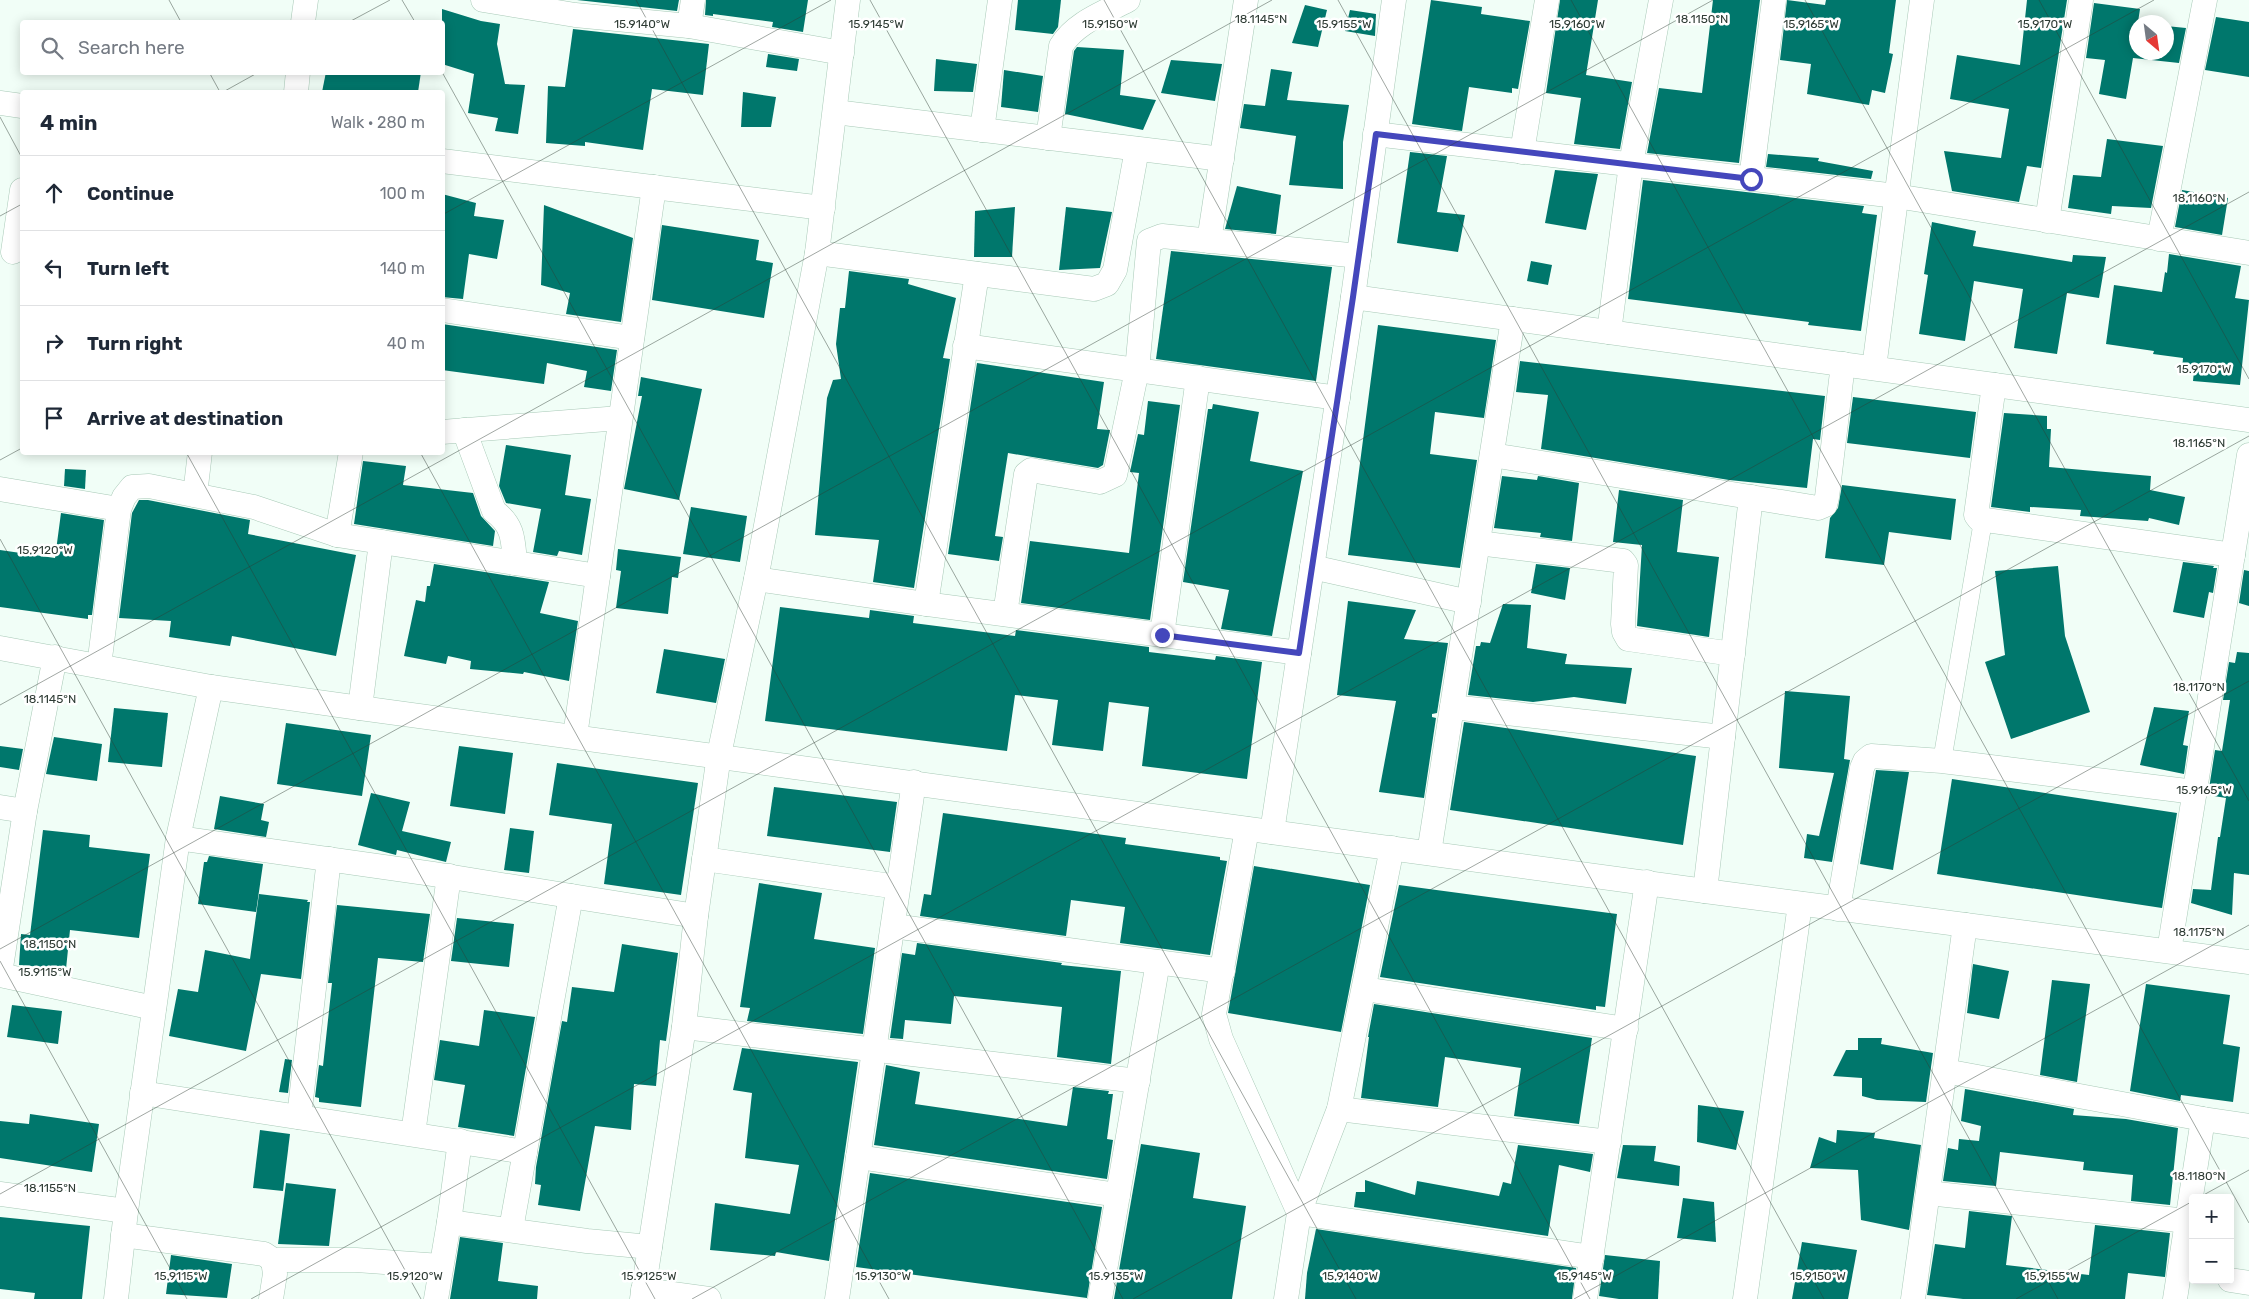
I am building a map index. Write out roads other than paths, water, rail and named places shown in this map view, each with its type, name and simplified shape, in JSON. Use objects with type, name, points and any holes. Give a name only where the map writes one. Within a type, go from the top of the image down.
[{"type":"street","points":[[303,20],[306,0]]},
{"type":"street","points":[[483,0],[576,8],[842,53]]},
{"type":"street","points":[[688,26],[692,0]]},
{"type":"street","points":[[709,1299],[643,1294],[684,1027],[696,916],[719,755],[756,580],[817,253],[848,0]]},
{"type":"street","points":[[982,130],[1000,0]]},
{"type":"street","points":[[1048,138],[1061,46],[1079,26],[1128,0]]},
{"type":"street","points":[[1209,241],[1246,0]]},
{"type":"street","points":[[1272,832],[1353,297],[1394,0]]},
{"type":"street","points":[[1522,152],[1547,0]]},
{"type":"street","points":[[1610,332],[1631,164],[1661,0]]},
{"type":"street","points":[[1751,179],[1774,0]]},
{"type":"street","points":[[1874,368],[1922,0]]},
{"type":"street","points":[[2047,221],[2081,0]]},
{"type":"street","points":[[2159,239],[2205,0]]},
{"type":"street","points":[[296,90],[298,75]]},
{"type":"street","points":[[0,103],[20,106]]},
{"type":"street","points":[[835,112],[1222,159]]},
{"type":"street","points":[[1376,134],[1896,196],[2249,253]]},
{"type":"street","points":[[817,253],[1094,289],[1107,284],[1115,270],[1137,149]]},
{"type":"street","points":[[445,161],[823,208]]},
{"type":"street","points":[[575,736],[654,187]]},
{"type":"street","points":[[12,252],[20,202]]},
{"type":"street","points":[[1005,614],[1026,474],[1031,470],[1100,482],[1116,475],[1137,370],[1149,241],[1162,236],[1359,256]]},
{"type":"street","points":[[1115,270],[1145,268]]},
{"type":"street","points":[[926,604],[977,274]]},
{"type":"street","points":[[1353,297],[2249,420]]},
{"type":"street","points":[[445,310],[632,338]]},
{"type":"street","points":[[1429,854],[1513,319]]},
{"type":"street","points":[[965,346],[1338,398]]},
{"type":"street","points":[[1492,455],[1818,508],[1825,504],[1843,364]]},
{"type":"street","points":[[1162,635],[1198,378]]},
{"type":"street","points":[[1994,385],[1976,515],[1982,521],[2233,555]]},
{"type":"street","points":[[515,563],[511,530],[494,511],[453,431],[620,418]]},
{"type":"street","points":[[195,495],[200,455]]},
{"type":"street","points":[[337,535],[350,455]]},
{"type":"street","points":[[2169,952],[2249,455]]},
{"type":"street","points":[[99,666],[120,509],[124,497],[132,487],[149,486],[254,507],[337,535],[598,576]]},
{"type":"street","points":[[0,489],[120,509]]},
{"type":"street","points":[[1704,892],[1751,497]]},
{"type":"street","points":[[1942,761],[1982,521]]},
{"type":"street","points":[[360,708],[380,542]]},
{"type":"street","points":[[1478,543],[1623,561],[1626,565],[1623,624],[1624,632],[1628,639],[1732,654]]},
{"type":"street","points":[[1312,568],[1469,602]]},
{"type":"street","points":[[756,580],[1299,653]]},
{"type":"street","points":[[0,648],[211,687],[360,708],[719,755],[1429,854],[1647,882],[1704,892],[2249,962]]},
{"type":"street","points":[[55,657],[4,920],[0,974],[154,1008]]},
{"type":"street","points":[[116,1299],[126,1211],[178,838],[211,687]]},
{"type":"street","points":[[1452,707],[1723,737]]},
{"type":"street","points":[[1838,909],[1862,768],[1865,761],[1871,756],[1942,761],[2195,792]]},
{"type":"street","points":[[837,1299],[914,782]]},
{"type":"street","points":[[0,807],[25,812]]},
{"type":"street","points":[[1246,828],[1223,971],[1214,1014],[1216,1027],[1299,1213]]},
{"type":"street","points":[[178,838],[449,876],[696,916]]},
{"type":"street","points":[[1286,1299],[1299,1213],[1339,1108],[1392,848]]},
{"type":"street","points":[[299,1117],[329,859]]},
{"type":"street","points":[[704,859],[898,887]]},
{"type":"street","points":[[413,1134],[449,876]]},
{"type":"street","points":[[1586,1299],[1647,882]]},
{"type":"street","points":[[511,1229],[571,896]]},
{"type":"street","points":[[1744,1299],[1800,904]]},
{"type":"street","points":[[1913,1299],[1965,925]]},
{"type":"street","points":[[893,926],[1223,971]]},
{"type":"street","points":[[1100,1299],[1158,962]]},
{"type":"street","points":[[1364,989],[1626,1029]]},
{"type":"street","points":[[684,1027],[1138,1081]]},
{"type":"street","points":[[1945,1071],[2203,1120],[2249,1126]]},
{"type":"street","points":[[142,1094],[525,1152]]},
{"type":"street","points":[[1339,1108],[1609,1142]]},
{"type":"street","points":[[2175,1299],[2186,1273],[2187,1221],[2203,1120]]},
{"type":"street","points":[[436,1299],[460,1141]]},
{"type":"street","points":[[858,1157],[1118,1195]]},
{"type":"street","points":[[1928,1193],[2187,1221]]},
{"type":"street","points":[[0,1194],[126,1211]]},
{"type":"street","points":[[1299,1213],[1592,1257]]},
{"type":"street","points":[[449,1222],[511,1229],[587,1241],[650,1247]]},
{"type":"street","points":[[124,1235],[264,1254],[273,1260],[356,1260],[441,1266]]},
{"type":"street","points":[[271,1299],[275,1274],[273,1260]]},
{"type":"street","points":[[2234,1281],[2249,1283]]}]
